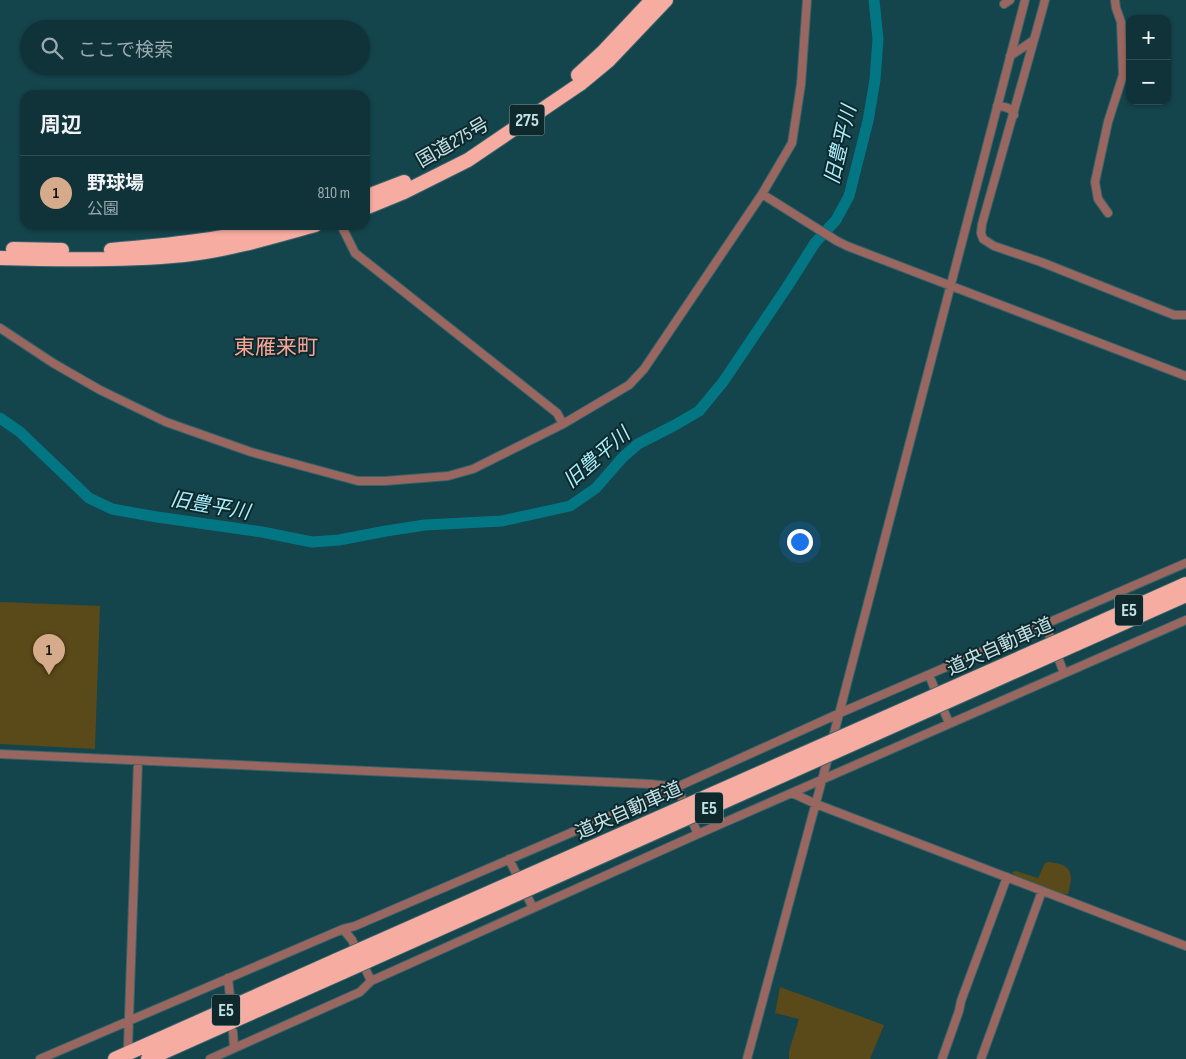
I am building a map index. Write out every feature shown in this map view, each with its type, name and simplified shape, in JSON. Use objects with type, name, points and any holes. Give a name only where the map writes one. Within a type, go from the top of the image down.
[{"type":"highway","name":"国道275号","points":[[370,195],[402,183],[464,151],[577,76],[602,53],[652,0]]},
{"type":"highway","name":"国道275号","points":[[370,206],[404,192],[468,160],[580,84],[609,60],[666,0]]},
{"type":"highway","points":[[0,249],[110,250],[184,244],[259,230]]},
{"type":"highway","points":[[0,258],[110,260],[185,254],[244,244],[296,230]]},
{"type":"highway","name":"道央自動車道","points":[[1074,640],[1186,584]]},
{"type":"highway","name":"道央自動車道","points":[[115,1059],[340,966],[1074,640],[1186,595]]},
{"type":"highway","name":"道央自動車道","points":[[148,1059],[340,966]]},
{"type":"street","points":[[0,328],[53,364],[100,390],[166,422],[251,452],[358,481],[448,476],[473,469],[563,424],[629,385],[644,369],[762,194],[792,143],[801,84],[807,0]]},
{"type":"street","points":[[747,1059],[840,713],[1025,0]]},
{"type":"street","points":[[1045,0],[982,224],[981,233],[983,239],[994,246],[1041,262],[1174,315],[1186,315]]},
{"type":"street","points":[[1108,213],[1098,199],[1095,182],[1108,122],[1123,74],[1121,22],[1115,0]]},
{"type":"street","points":[[1010,57],[1034,40]]},
{"type":"street","points":[[997,106],[1012,110],[1014,115]]},
{"type":"street","points":[[762,194],[836,242],[1186,376]]},
{"type":"street","points":[[344,230],[355,253],[557,413],[563,424]]},
{"type":"street","points":[[40,1059],[677,787],[840,713],[1186,563]]},
{"type":"street","points":[[210,1059],[360,992],[371,981],[533,908],[1186,620]]},
{"type":"street","points":[[1045,624],[1064,673]]},
{"type":"street","points":[[929,675],[949,724]]},
{"type":"street","points":[[0,754],[650,784],[677,787]]},
{"type":"street","points":[[128,1046],[138,761]]},
{"type":"street","points":[[677,787],[698,834]]},
{"type":"street","points":[[792,793],[816,804],[1186,946]]},
{"type":"street","points":[[509,859],[533,908]]},
{"type":"street","points":[[942,1059],[961,1001],[1007,877]]},
{"type":"street","points":[[981,1059],[1042,891]]},
{"type":"street","points":[[343,929],[352,940],[371,981]]},
{"type":"street","points":[[228,978],[230,997]]},
{"type":"street","points":[[233,1032],[234,1048]]},
{"type":"shaded area","points":[[0,602],[100,606],[95,749],[0,744]]},
{"type":"shaded area","points":[[1045,863],[1062,865],[1069,871],[1071,880],[1068,894],[1062,895],[1012,874],[1016,871],[1038,878]]},
{"type":"shaded area","points":[[780,987],[884,1025],[870,1059],[789,1059],[789,1051],[799,1019],[775,1013]]},
{"type":"waterway","name":"旧豊平川","points":[[0,418],[20,432],[89,498],[112,509],[262,532],[312,542],[339,540],[425,525],[502,521],[570,506],[596,488],[623,457],[638,444],[699,411],[723,382],[815,243],[836,220],[849,196],[868,121],[875,80],[878,39],[874,0]]},
{"type":"place","name":"野球場","points":[[49,675]]},
{"type":"district","name":"東雁来町","points":[[276,347]]}]
